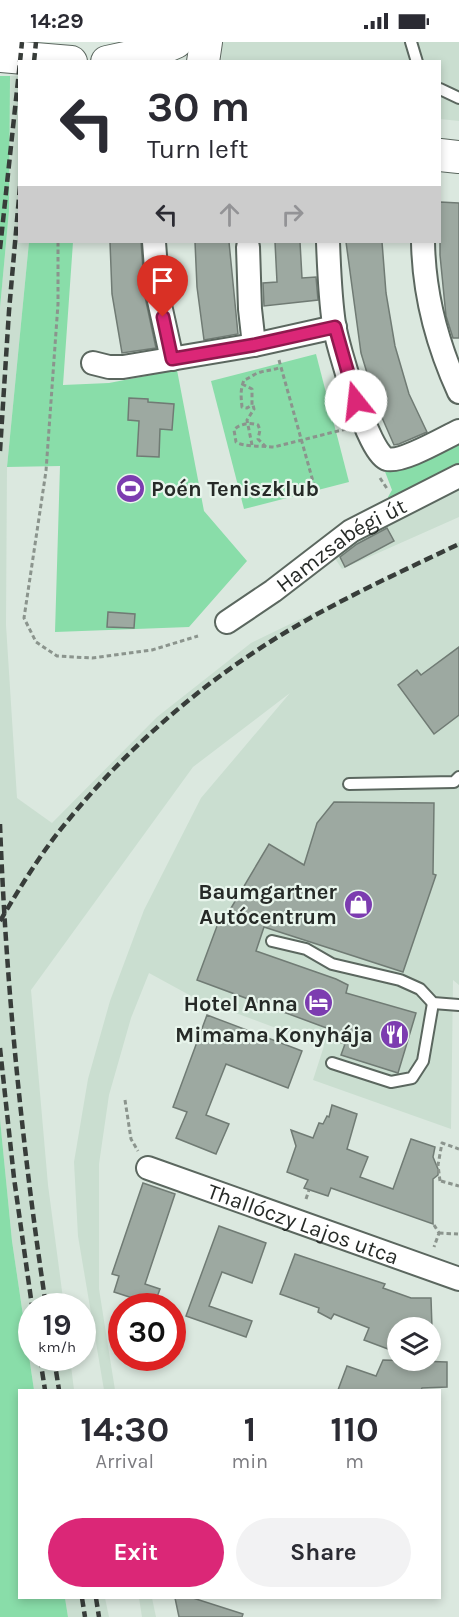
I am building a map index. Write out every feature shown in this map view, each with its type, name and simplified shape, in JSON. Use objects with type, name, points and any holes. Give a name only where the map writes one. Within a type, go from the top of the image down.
[{"type":"main road","points":[[120,60],[153,52],[175,42],[187,60]]},
{"type":"main road","points":[[203,60],[206,42]]},
{"type":"main road","points":[[0,56],[48,60]]},
{"type":"main road","points":[[441,155],[459,157]]},
{"type":"street","points":[[154,243],[158,296],[172,359]]},
{"type":"street","points":[[328,243],[335,327],[356,401],[372,444],[380,456],[388,460],[402,457],[459,431]]},
{"type":"street","points":[[423,243],[424,273],[432,318],[459,392]]},
{"type":"street","points":[[248,247],[250,309],[263,343]]},
{"type":"street","points":[[93,363],[123,367],[263,343],[335,327]]},
{"type":"street","name":"Hamzsabégi út","points":[[226,622],[273,591],[351,531],[459,476]]},
{"type":"street","name":"Thallóczy Lajos utca","points":[[148,1168],[459,1279]]},
{"type":"lane","points":[[411,42],[416,60]]},
{"type":"lane","points":[[441,89],[459,98]]},
{"type":"lane","points":[[350,784],[454,782],[459,777]]},
{"type":"lane","points":[[272,941],[306,950],[332,964],[400,980],[420,989],[433,1003],[459,1005]]},
{"type":"lane","points":[[332,1063],[391,1082],[412,1078],[423,1060],[433,1003]]},
{"type":"path","points":[[58,243],[58,304],[46,471],[24,618],[36,642],[57,656],[92,658],[152,650],[198,636]]},
{"type":"path","points":[[263,343],[281,367],[314,485]]},
{"type":"path","points":[[252,405],[247,408],[243,407],[240,394],[245,379],[281,367]]},
{"type":"path","points":[[242,384],[252,388],[254,409],[247,424],[252,445]]},
{"type":"path","points":[[241,398],[251,396]]},
{"type":"path","points":[[266,447],[258,439],[260,430],[258,425],[247,424],[235,429],[237,444],[241,446],[252,445],[266,447],[274,447],[365,424]]},
{"type":"path","points":[[125,1100],[131,1139],[148,1168]]},
{"type":"path","points":[[440,1181],[438,1165],[442,1143],[459,1149]]},
{"type":"path","points":[[438,1175],[440,1181]]},
{"type":"path","points":[[440,1181],[459,1186]]},
{"type":"path","points":[[306,1199],[309,1190]]},
{"type":"path","points":[[434,1225],[439,1233]]},
{"type":"path","points":[[439,1233],[458,1234]]},
{"type":"path","points":[[434,1247],[439,1233]]},
{"type":"shaded area","points":[[223,42],[459,42],[459,121],[441,119],[441,60],[221,60]]},
{"type":"shaded area","points":[[10,76],[18,76],[18,243],[29,243],[7,467],[6,625],[17,798],[52,823],[157,717],[251,643],[459,542],[459,985],[453,980],[451,1129],[313,1080],[324,1046],[193,997],[149,973],[131,1018],[109,1095],[99,1164],[99,1289],[108,1346],[108,1371],[112,1371],[115,1389],[104,1389],[96,1343],[96,1293],[88,1293],[78,1236],[74,1162],[88,1079],[110,1001],[144,910],[201,798],[290,693],[193,767],[31,990],[48,1185],[62,1293],[20,1293],[0,1119],[0,308],[9,211]]},
{"type":"shaded area","points":[[459,488],[459,517],[342,569],[334,557],[378,529]]},
{"type":"shaded area","points":[[31,1371],[72,1371],[74,1389],[34,1389]]},
{"type":"shaded area","points":[[65,1599],[105,1599],[109,1617],[68,1617]]},
{"type":"shaded area","points":[[139,1599],[152,1599],[156,1617],[142,1617]]},
{"type":"green space","points":[[0,76],[10,76],[9,211],[0,308]]},
{"type":"green space","name":"Poén Teniszklub","points":[[29,243],[73,243],[63,385],[109,383],[177,370],[204,511],[247,561],[189,627],[55,632],[60,466],[7,467]]},
{"type":"green space","points":[[316,354],[349,482],[244,509],[211,381]]},
{"type":"green space","points":[[459,438],[459,470],[391,504],[388,497],[392,490],[384,469]]},
{"type":"green space","points":[[0,1119],[20,1293],[18,1371],[31,1371],[34,1389],[18,1389],[18,1599],[65,1599],[68,1617],[0,1617]]},
{"type":"building","points":[[441,202],[459,203],[459,338],[453,338],[446,316],[440,255]]},
{"type":"building","points":[[110,243],[141,243],[145,297],[156,348],[122,353],[112,294]]},
{"type":"building","points":[[195,243],[229,243],[238,334],[204,340],[197,287]]},
{"type":"building","points":[[275,243],[300,243],[302,278],[316,277],[318,300],[264,306],[263,283],[277,282]]},
{"type":"building","points":[[346,243],[382,243],[386,293],[395,346],[409,394],[427,432],[394,445],[377,406],[361,353]]},
{"type":"building","points":[[129,398],[174,404],[172,430],[160,429],[159,457],[137,456],[139,421],[128,420]]},
{"type":"building","points":[[387,528],[394,541],[345,567],[340,557],[357,544]]},
{"type":"building","points":[[108,612],[135,614],[134,628],[107,627]]},
{"type":"building","points":[[459,647],[459,715],[434,734],[398,685],[417,670],[421,675]]},
{"type":"building","points":[[334,802],[434,803],[433,874],[436,875],[403,972],[264,927],[256,951],[336,979],[348,985],[346,993],[416,1013],[398,1073],[341,1055],[345,1044],[330,1039],[332,1030],[197,980],[220,918],[224,920],[269,844],[304,865],[317,823]]},
{"type":"building","points":[[207,1015],[302,1051],[288,1088],[226,1064],[206,1115],[229,1124],[216,1154],[176,1138],[187,1112],[173,1107]]},
{"type":"building","points":[[332,1105],[357,1114],[347,1149],[368,1157],[360,1177],[393,1189],[411,1139],[435,1147],[433,1157],[438,1175],[433,1179],[433,1224],[331,1188],[328,1196],[304,1188],[308,1180],[287,1172],[296,1146],[291,1130],[313,1138],[319,1123],[323,1124],[327,1116],[329,1117]]},
{"type":"building","points":[[143,1183],[175,1194],[145,1284],[160,1289],[158,1293],[114,1292],[119,1276],[112,1274]]},
{"type":"building","points":[[219,1226],[266,1243],[252,1283],[222,1272],[209,1306],[252,1321],[246,1337],[186,1316]]},
{"type":"building","points":[[295,1254],[385,1284],[383,1288],[411,1298],[431,1298],[432,1317],[387,1317],[387,1349],[364,1340],[369,1328],[334,1314],[331,1319],[318,1312],[319,1308],[280,1294]]},
{"type":"building","points":[[383,1360],[387,1360],[387,1371],[441,1371],[441,1362],[447,1362],[447,1387],[338,1389],[347,1366],[376,1376]]},
{"type":"building","points":[[175,1599],[196,1599],[243,1614],[242,1617],[179,1617]]},
{"type":"railway","points":[[20,60],[22,42]]},
{"type":"railway","points":[[34,60],[36,42]]},
{"type":"railway","points":[[0,249],[18,81]]},
{"type":"railway","points":[[0,451],[18,209]]},
{"type":"railway","points":[[0,921],[42,855],[80,806],[130,753],[184,704],[213,681],[295,626],[364,589],[459,544]]},
{"type":"railway","points":[[0,824],[6,945],[16,1066],[44,1293]]},
{"type":"railway","points":[[0,1048],[14,1178],[30,1293]]},
{"type":"railway","points":[[42,1371],[45,1389]]},
{"type":"railway","points":[[56,1371],[59,1389]]},
{"type":"railway","points":[[82,1599],[85,1617]]},
{"type":"railway","points":[[96,1599],[99,1617]]},
{"type":"place","name":"Poén Teniszklub","points":[[130,488]]},
{"type":"place","name":"Baumgartner Autócentrum","points":[[358,904]]},
{"type":"place","name":"Hotel Anna","points":[[319,1003]]},
{"type":"place","name":"Mimama Konyhája","points":[[394,1034]]},
{"type":"route","points":[[163,317],[172,359],[254,345],[335,327],[356,401]]}]
